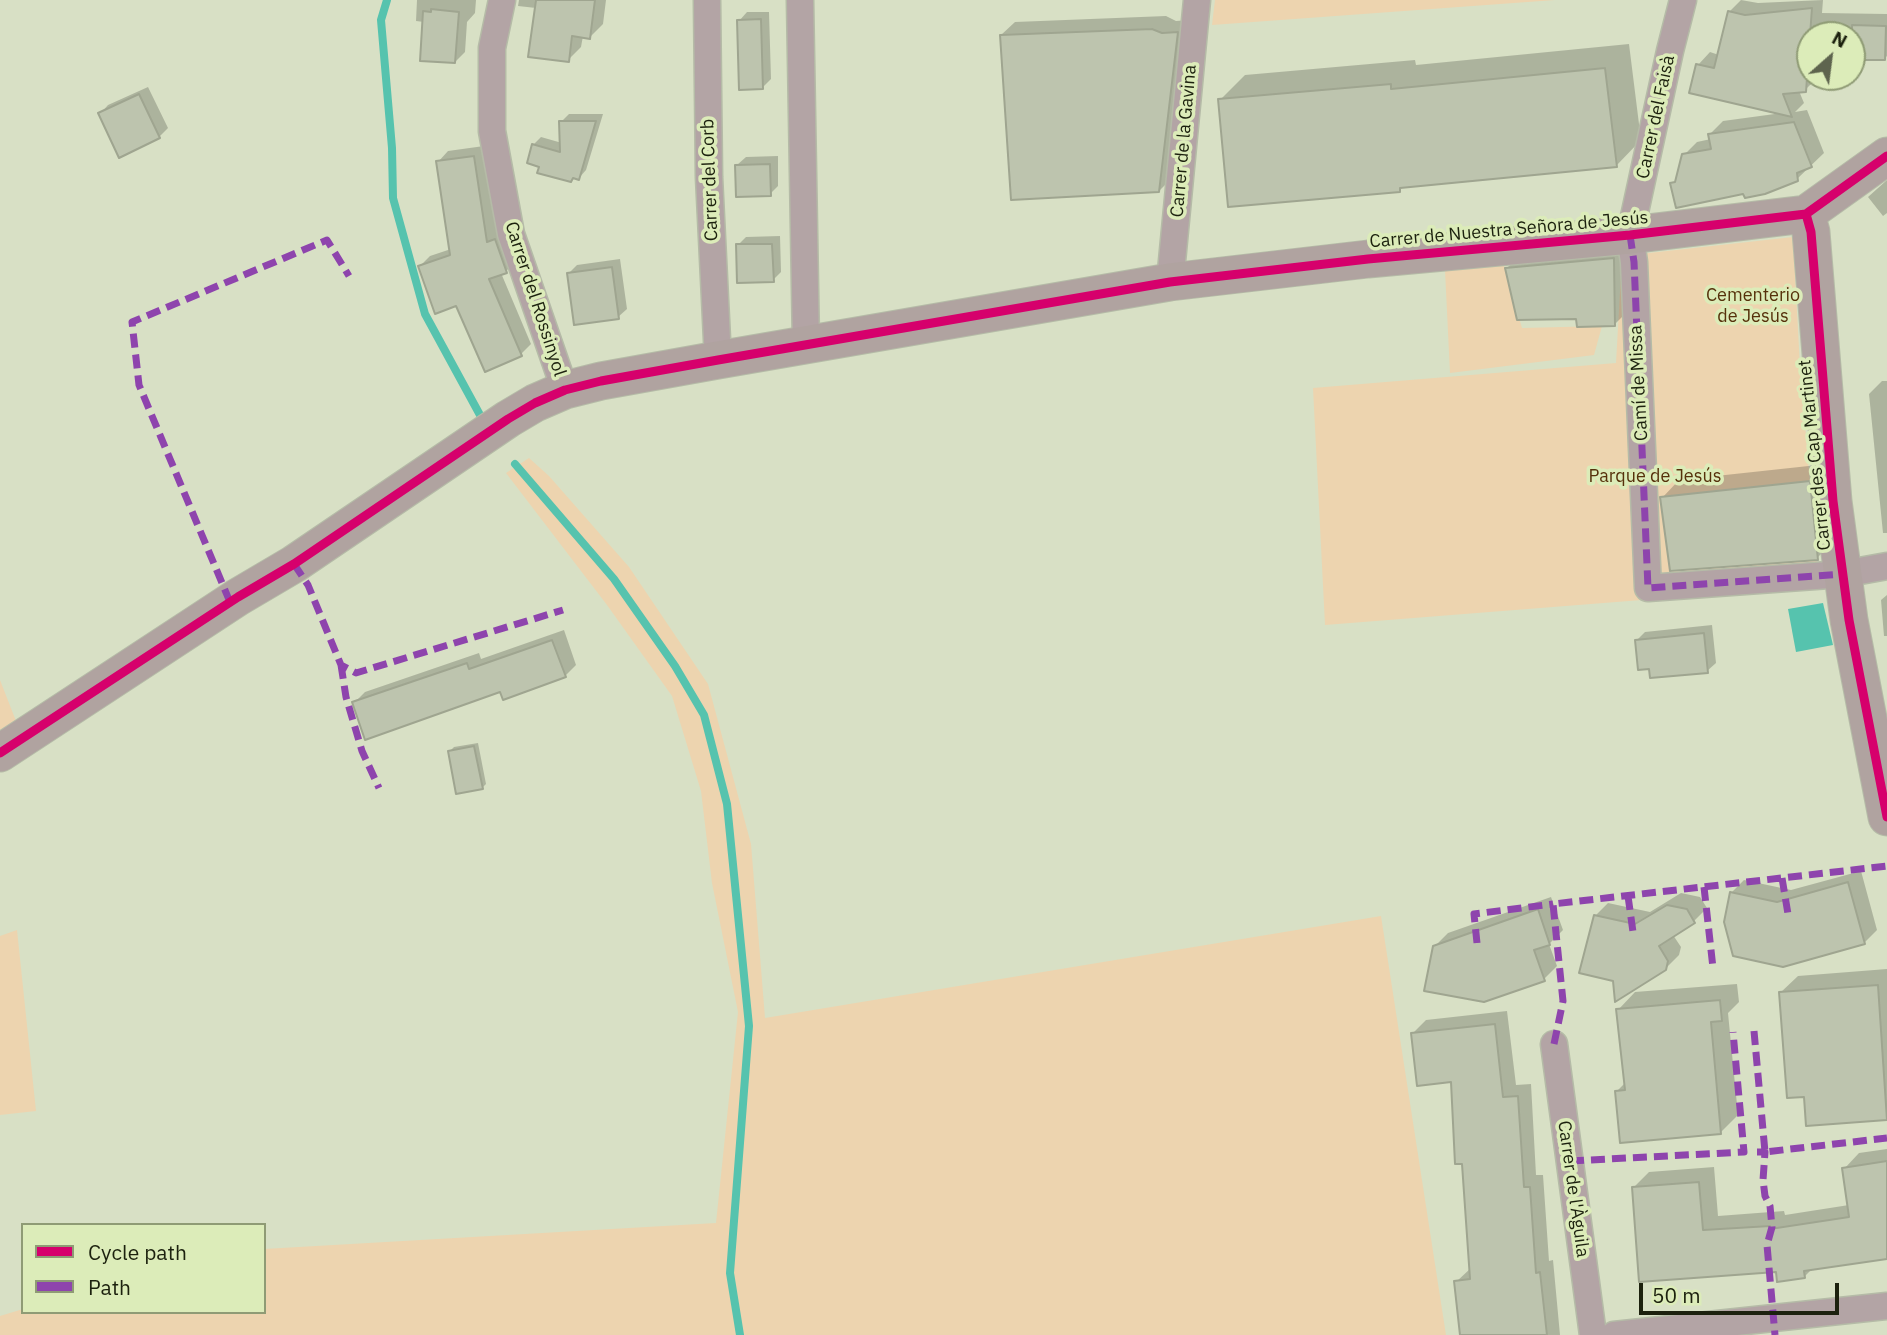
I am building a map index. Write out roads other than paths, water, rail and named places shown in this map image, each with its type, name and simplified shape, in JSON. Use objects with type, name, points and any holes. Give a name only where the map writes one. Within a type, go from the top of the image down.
[{"type":"street","name":"Carrer del Rossinyol","points":[[502,0],[492,48],[492,131],[511,234],[565,390]]},
{"type":"street","name":"Carrer del Corb","points":[[707,0],[709,177],[718,360]]},
{"type":"street","points":[[800,0],[806,345]]},
{"type":"street","name":"Carrer de la Gavina","points":[[1170,282],[1197,0]]},
{"type":"street","name":"Carrer del Faisà","points":[[1630,235],[1683,0]]},
{"type":"street","name":"Carrer de Nuestra Señora de Jesús","points":[[0,753],[238,597],[294,564],[508,419],[535,402],[565,390],[718,360],[1170,282],[1368,259],[1630,235],[1806,214],[1887,156]]},
{"type":"street","name":"Carrer des Cap Martinet","points":[[1806,214],[1811,232],[1833,500],[1849,621],[1887,817]]},
{"type":"street","name":"Camí de Missa","points":[[1630,235],[1648,588],[1843,574]]},
{"type":"street","points":[[1843,574],[1887,566]]},
{"type":"street","name":"Carrer de l'Àguila","points":[[1554,1044],[1592,1335]]},
{"type":"street","points":[[1614,1335],[1887,1306]]},
{"type":"water","points":[[1823,603],[1833,645],[1796,652],[1788,609]]},
{"type":"waterway","points":[[387,0],[381,20],[392,148],[393,198],[425,314],[480,415]]},
{"type":"waterway","points":[[515,464],[614,579],[675,666],[704,715],[727,804],[749,1026],[730,1273],[740,1335]]},
{"type":"park label","name":"Cementerio de Jesús","points":[[1753,306]]},
{"type":"park label","name":"Parque de Jesús","points":[[1655,477]]}]
